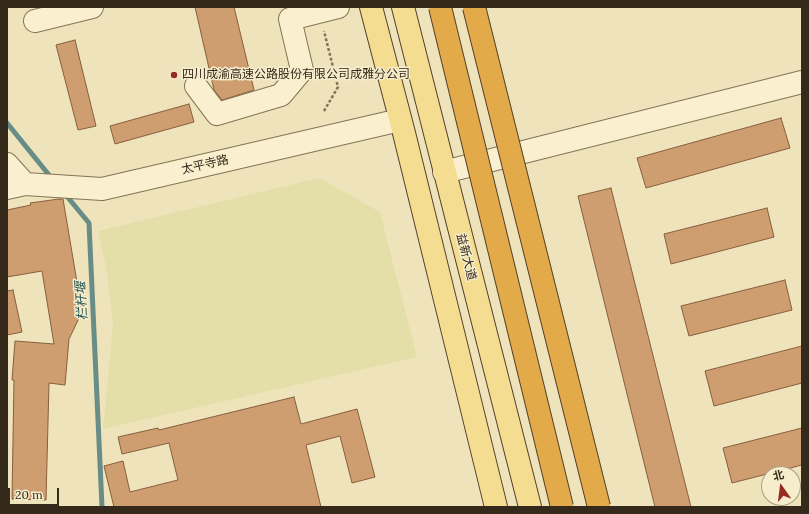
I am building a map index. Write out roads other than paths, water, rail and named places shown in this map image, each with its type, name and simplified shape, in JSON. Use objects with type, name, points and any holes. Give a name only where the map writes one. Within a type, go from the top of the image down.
[{"type":"highway","points":[[440,7],[562,507]]},
{"type":"highway","points":[[474,7],[599,507]]},
{"type":"main road","points":[[371,7],[496,507]]},
{"type":"main road","name":"益新大道","points":[[403,7],[530,507]]},
{"type":"street","points":[[35,21],[92,7]]},
{"type":"street","points":[[196,86],[218,114],[281,95],[302,70],[288,13],[338,7]]},
{"type":"street","points":[[444,172],[802,82]]},
{"type":"street","name":"太平寺路","points":[[26,186],[102,189],[400,120]]},
{"type":"street","points":[[7,164],[26,186]]},
{"type":"waterway","name":"栏杆堰","points":[[7,123],[53,180]]},
{"type":"waterway","name":"栏杆堰","points":[[65,194],[89,223],[102,507]]},
{"type":"place","name":"四川成渝高速公路股份有限公司成雅分公司","points":[[174,75]]}]
